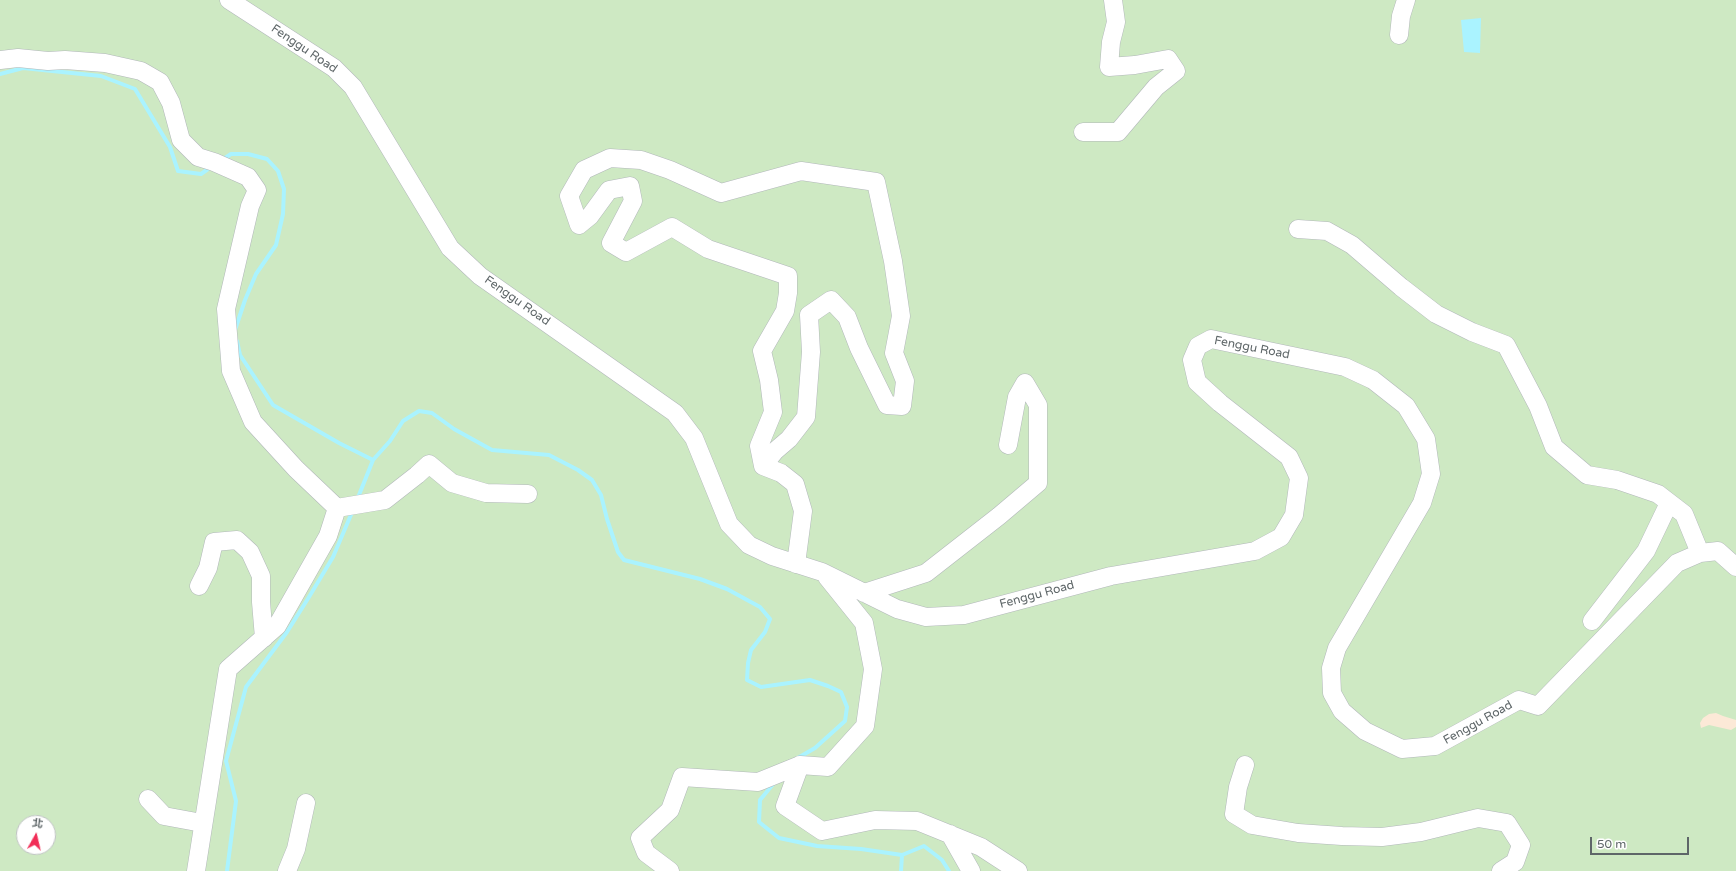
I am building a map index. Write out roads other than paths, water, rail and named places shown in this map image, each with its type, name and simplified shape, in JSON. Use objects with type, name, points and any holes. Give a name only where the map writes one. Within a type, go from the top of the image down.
[{"type":"street","name":"Fenggu Road","points":[[229,0],[334,68],[353,87],[450,248],[480,276],[675,413],[694,438],[729,524],[748,545],[772,556],[822,572],[897,610],[926,617],[964,615],[1111,576],[1255,551],[1281,537],[1294,515],[1299,478],[1289,457],[1220,403],[1197,382],[1192,360],[1198,346],[1211,339],[1345,367],[1373,380],[1406,406],[1426,439],[1431,474],[1422,503],[1337,648],[1331,668],[1332,693],[1342,711],[1365,731],[1402,749],[1435,746],[1519,700],[1538,706],[1677,563],[1700,553]]},
{"type":"street","points":[[1083,132],[1118,132],[1156,88],[1176,71],[1168,59],[1135,65],[1109,67],[1111,42],[1116,22],[1113,0]]},
{"type":"street","points":[[1399,35],[1401,16],[1406,0]]},
{"type":"street","points":[[0,60],[18,58],[48,61],[64,60],[105,63],[141,71],[160,82],[171,103],[181,140],[198,157],[220,164],[248,177],[257,190],[250,206],[226,309],[231,371],[253,422],[296,469],[341,508]]},
{"type":"street","points":[[610,158],[641,160],[670,170],[721,193],[801,171],[876,182],[893,261],[901,316],[894,352],[905,381],[902,406],[887,405],[859,348],[847,317],[831,300],[810,315],[811,352],[806,417],[789,439],[775,451],[763,466],[759,446],[773,412],[769,380],[762,351],[785,311],[788,293],[788,276],[708,249],[672,227],[626,252],[611,243],[633,201],[630,186],[609,190],[590,216],[579,225],[569,196],[584,170],[610,158]]},
{"type":"street","points":[[1298,229],[1327,231],[1352,245],[1401,287],[1436,314],[1472,332],[1506,345],[1538,406],[1554,446],[1587,475],[1617,480],[1658,494],[1684,514],[1700,553],[1718,551],[1736,567]]},
{"type":"street","points":[[864,593],[926,573],[999,516],[1038,483],[1038,405],[1025,383],[1017,396],[1008,445]]},
{"type":"street","points":[[341,508],[385,500],[429,464],[452,483],[486,493],[528,494]]},
{"type":"street","points":[[763,466],[781,473],[795,484],[803,511],[796,564]]},
{"type":"street","points":[[1592,621],[1646,551],[1670,503]]},
{"type":"street","points":[[196,871],[202,823],[228,669],[277,626],[328,536],[341,508]]},
{"type":"street","points":[[199,586],[208,568],[214,542],[237,540],[250,552],[261,576],[261,602],[264,638]]},
{"type":"street","points":[[670,871],[646,853],[640,838],[670,810],[682,777],[758,782],[799,765],[828,767],[865,726],[873,669],[864,623],[822,572]]},
{"type":"street","points":[[799,765],[785,806],[822,831],[875,820],[917,821],[981,847],[1018,871]]},
{"type":"street","points":[[1245,765],[1238,787],[1234,814],[1252,825],[1298,833],[1382,837],[1421,832],[1478,818],[1492,820],[1507,823],[1521,845],[1515,862],[1501,871]]},
{"type":"street","points":[[148,799],[164,816],[202,823]]},
{"type":"street","points":[[287,871],[296,849],[306,803]]},
{"type":"street","points":[[950,834],[971,871]]},
{"type":"water","points":[[1481,18],[1480,53],[1464,52],[1461,20]]},
{"type":"waterway","points":[[0,74],[23,68],[101,76],[135,89],[170,147],[178,171],[201,174],[211,167]]},
{"type":"waterway","points":[[222,160],[231,154],[248,154],[267,159],[278,171],[284,189],[283,214],[276,245],[256,274],[235,330]]},
{"type":"waterway","points":[[237,341],[240,355],[273,405],[339,443],[373,460],[390,441],[403,421],[419,411],[432,413],[454,429],[492,450],[549,455],[578,470],[592,480],[601,495],[618,552],[624,560],[700,579],[727,589],[760,607],[770,619],[765,632],[751,650],[748,663],[747,680],[761,687],[810,680],[841,692],[847,707],[845,721],[815,748],[796,759]]},
{"type":"waterway","points":[[357,500],[373,460]]},
{"type":"waterway","points":[[227,871],[236,801],[226,761],[246,687],[287,632],[309,597],[333,557],[353,510]]},
{"type":"waterway","points":[[774,783],[760,800],[759,822],[779,838],[817,846],[861,849],[902,855],[901,871]]},
{"type":"waterway","points":[[902,855],[924,846],[942,860],[949,871]]}]
